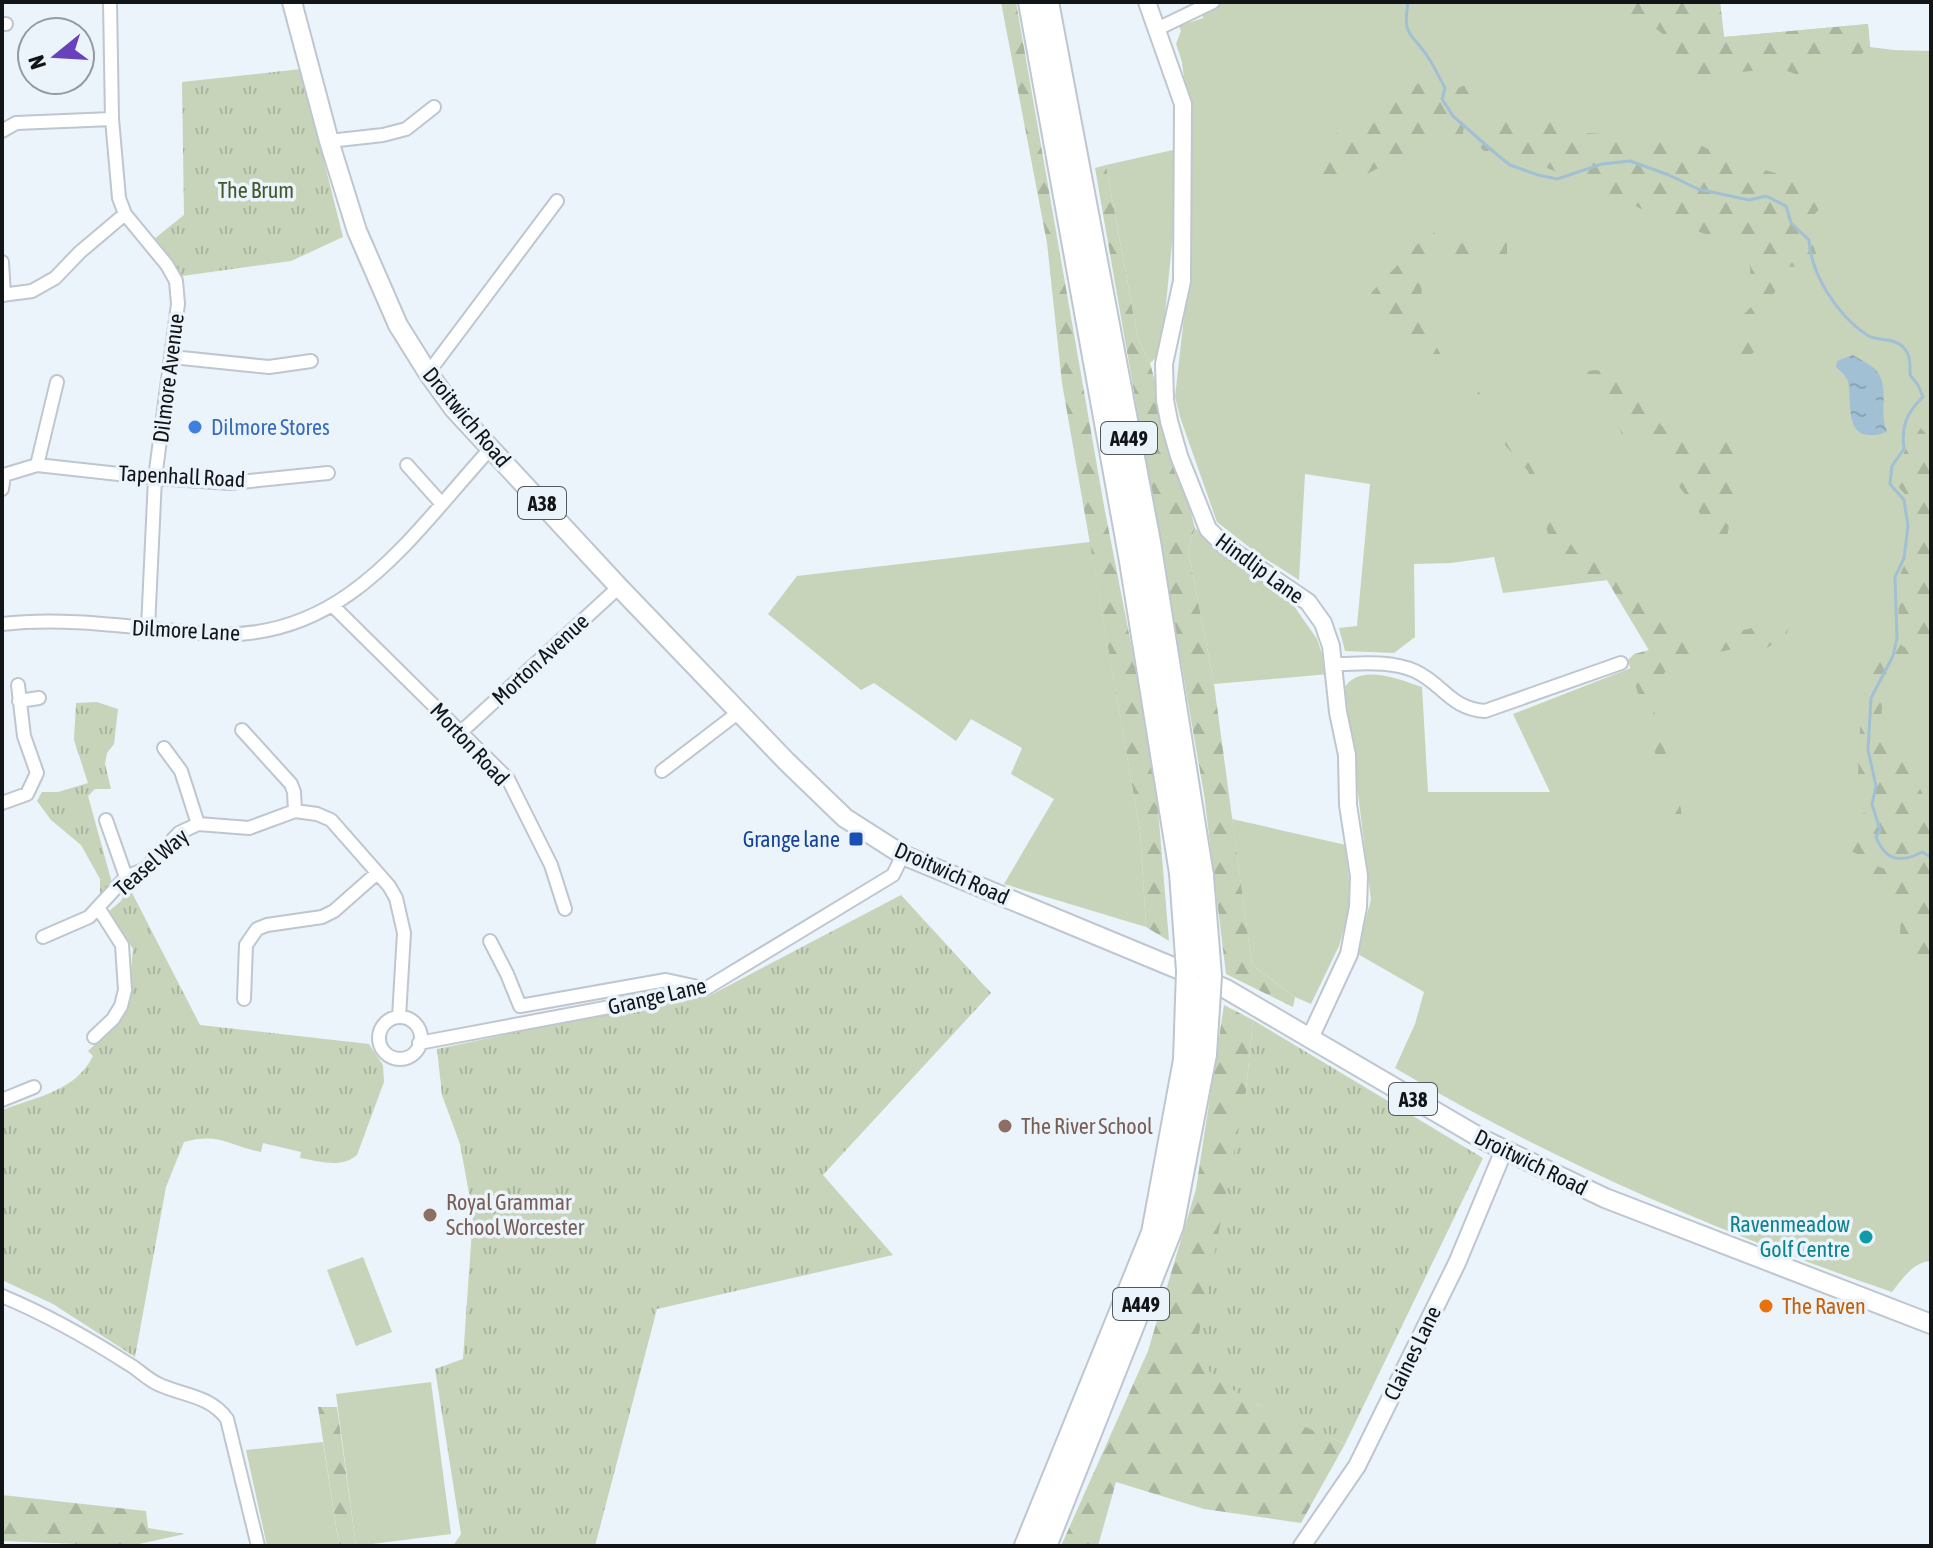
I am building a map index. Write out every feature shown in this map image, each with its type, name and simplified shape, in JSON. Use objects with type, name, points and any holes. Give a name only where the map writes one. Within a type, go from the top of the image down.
[{"type":"highway","name":"A449","points":[[1030,2],[1210,976],[1195,1057],[1172,1226],[1045,1546]]},
{"type":"highway","name":"A449","points":[[1047,2],[1149,542],[1192,874]]},
{"type":"highway","name":"A449","points":[[1026,1546],[1153,1233],[1195,1057]]},
{"type":"main road","name":"Droitwich Road","points":[[292,2],[357,231],[398,325],[428,373],[454,409],[619,587],[845,818],[903,855],[1226,989],[1504,1150],[1605,1198],[1931,1324]]},
{"type":"street","name":"Dilmore Avenue","points":[[110,2],[112,119],[119,198],[125,214],[167,265],[176,281],[178,304],[155,478],[148,628]]},
{"type":"street","name":"Hindlip Lane","points":[[1147,2],[1183,104],[1182,281],[1164,364],[1169,421],[1208,529],[1224,545],[1308,602],[1323,623],[1333,664],[1336,703],[1347,755],[1348,805],[1359,876],[1358,907],[1349,954],[1310,1038]]},
{"type":"street","points":[[1157,29],[1213,2]]},
{"type":"street","points":[[329,141],[406,129],[434,107]]},
{"type":"street","points":[[2,131],[16,123],[112,119]]},
{"type":"street","points":[[428,373],[557,201]]},
{"type":"street","points":[[2,262],[3,295],[32,291],[55,278],[125,214]]},
{"type":"street","points":[[172,357],[269,367],[311,361]]},
{"type":"street","points":[[2,489],[4,475],[37,465],[57,382]]},
{"type":"street","name":"Dilmore Lane","points":[[2,624],[43,622],[234,635],[282,629],[334,607],[376,574],[490,449]]},
{"type":"street","name":"Tapenhall Road","points":[[37,465],[230,483],[328,473]]},
{"type":"street","points":[[407,465],[441,503]]},
{"type":"street","name":"Morton Avenue","points":[[461,732],[619,587]]},
{"type":"street","name":"Morton Road","points":[[334,607],[508,779],[560,877],[565,909]]},
{"type":"street","points":[[1333,664],[1397,664],[1419,673],[1468,710],[1485,711],[1621,663]]},
{"type":"street","points":[[2,803],[27,794],[37,773],[24,736],[18,685]]},
{"type":"street","points":[[19,701],[39,698]]},
{"type":"street","points":[[662,771],[739,712]]},
{"type":"street","points":[[242,730],[249,748],[291,784],[295,811],[317,814],[331,820],[396,898],[404,933],[399,1017]]},
{"type":"street","points":[[164,748],[181,771],[198,824]]},
{"type":"street","name":"Teasel Way","points":[[43,937],[89,917],[126,877],[145,869],[179,833],[198,824],[249,828],[295,811]]},
{"type":"street","points":[[106,820],[126,877]]},
{"type":"street","name":"Grange Lane","points":[[419,1043],[705,989],[893,875],[903,855]]},
{"type":"street","points":[[244,999],[246,945],[257,929],[322,917],[334,911],[376,874]]},
{"type":"street","points":[[94,1037],[113,1019],[121,1006],[125,990],[122,945],[99,909]]},
{"type":"street","points":[[490,941],[520,1006],[666,980],[705,989]]},
{"type":"street","points":[[399,1017],[415,1024],[421,1037],[419,1043],[414,1053],[402,1059],[384,1051],[379,1038],[390,1020],[399,1017]]},
{"type":"street","points":[[2,1100],[34,1087]]},
{"type":"street","name":"Claines Lane","points":[[1302,1546],[1357,1466],[1457,1263],[1504,1150]]},
{"type":"street","points":[[2,1296],[32,1309],[115,1356],[156,1384],[209,1401],[220,1409],[227,1419],[258,1546]]},
{"type":"green space","points":[[1001,2],[1016,2],[1104,506],[1154,761],[1169,941],[1146,927],[1140,831],[1062,383],[1047,243]]},
{"type":"green space","points":[[1224,2],[1720,2],[1724,37],[1868,24],[1870,47],[1931,51],[1931,1261],[1913,1268],[1892,1292],[1764,1245],[1638,1193],[1515,1134],[1395,1068],[1415,1024],[1424,992],[1356,953],[1371,900],[1345,687],[1361,676],[1381,675],[1422,687],[1428,792],[1550,792],[1513,714],[1636,666],[1649,650],[1607,580],[1503,593],[1494,557],[1414,564],[1415,637],[1394,653],[1345,651],[1339,628],[1357,626],[1370,484],[1305,474],[1299,580],[1258,554],[1217,522],[1175,397],[1187,290],[1185,224],[1192,141],[1182,62],[1176,44],[1181,31],[1179,26],[1203,18],[1203,14]]},
{"type":"green space","points":[[1605,2],[1720,2],[1724,37],[1868,24],[1870,47],[1860,55],[1798,75],[1779,68],[1695,77],[1677,82],[1674,49],[1661,32]]},
{"type":"green space","name":"The Brum","points":[[301,69],[343,237],[291,261],[182,276],[154,239],[184,215],[182,82]]},
{"type":"green space","points":[[1427,76],[1446,78],[1453,90],[1470,83],[1473,99],[1463,134],[1455,139],[1427,143],[1348,182],[1327,182],[1320,159],[1329,139],[1348,128],[1380,122],[1381,114]]},
{"type":"green space","points":[[1492,113],[1539,121],[1567,120],[1587,133],[1690,140],[1726,158],[1808,183],[1821,198],[1844,198],[1844,209],[1822,206],[1806,224],[1819,265],[1812,269],[1788,267],[1757,326],[1757,351],[1745,357],[1735,351],[1742,316],[1752,306],[1756,292],[1751,280],[1749,258],[1739,246],[1655,216],[1506,151],[1484,151],[1477,144],[1478,131],[1483,118]]},
{"type":"green space","points":[[1173,150],[1173,234],[1161,354],[1150,363],[1138,339],[1106,165]]},
{"type":"green space","points":[[1106,165],[1138,339],[1150,363],[1195,528],[1188,549],[1214,684],[1252,965],[1295,997],[1293,1007],[1226,974],[1204,794],[1095,168]]},
{"type":"green space","points":[[1431,230],[1439,237],[1424,271],[1422,297],[1432,337],[1452,372],[1486,399],[1488,415],[1537,470],[1541,492],[1551,515],[1577,553],[1614,573],[1682,641],[1748,629],[1782,618],[1791,620],[1786,636],[1760,652],[1755,645],[1687,658],[1666,671],[1657,684],[1653,707],[1681,809],[1680,822],[1674,817],[1628,660],[1634,654],[1649,650],[1607,580],[1564,584],[1528,471],[1371,293]]},
{"type":"green space","points":[[1455,236],[1461,244],[1466,239],[1474,239],[1487,247],[1492,245],[1495,250],[1499,240],[1502,240],[1507,243],[1507,260],[1497,265],[1474,262],[1460,268],[1448,268],[1444,259],[1445,242]]},
{"type":"green space","points":[[1570,361],[1580,361],[1583,372],[1597,370],[1620,377],[1661,425],[1670,430],[1718,439],[1734,446],[1730,484],[1737,492],[1736,503],[1723,519],[1729,526],[1727,537],[1721,543],[1712,538],[1705,520],[1660,462],[1656,450],[1644,445],[1635,434],[1623,439],[1614,417],[1602,400],[1585,388],[1563,379],[1563,369]]},
{"type":"green space","points":[[1910,417],[1931,439],[1931,633],[1913,649],[1899,639],[1898,579],[1909,555],[1912,520],[1910,504],[1894,477],[1906,448],[1906,429]]},
{"type":"green space","points":[[1195,528],[1232,562],[1287,596],[1317,639],[1329,674],[1214,684],[1188,549]]},
{"type":"green space","points":[[1090,542],[1140,831],[1146,927],[1004,884],[1054,799],[1011,774],[1022,748],[971,719],[956,741],[874,683],[861,690],[768,614],[797,576]]},
{"type":"green space","points":[[1887,636],[1915,654],[1895,674],[1883,699],[1880,727],[1884,741],[1904,759],[1931,810],[1931,963],[1908,966],[1901,955],[1900,918],[1895,904],[1859,863],[1861,859],[1890,871],[1914,889],[1918,884],[1907,870],[1853,852],[1843,843],[1848,828],[1861,819],[1865,810],[1858,774],[1861,709],[1883,638]]},
{"type":"green space","points":[[97,702],[118,709],[114,744],[107,753],[105,764],[111,789],[95,789],[88,796],[112,883],[100,898],[100,879],[81,845],[51,820],[37,801],[42,792],[58,792],[88,783],[74,740],[76,703]]},
{"type":"green space","points":[[1232,819],[1346,845],[1351,904],[1339,946],[1311,1004],[1295,997],[1252,965]]},
{"type":"green space","points":[[128,885],[200,1025],[369,1044],[383,1065],[384,1082],[357,1155],[344,1162],[300,1158],[301,1152],[263,1143],[261,1152],[216,1139],[184,1142],[166,1187],[135,1357],[53,1304],[2,1280],[2,1110],[54,1091],[76,1077],[93,1056],[88,1051],[120,1021],[127,1010],[133,949],[108,912],[121,901]]},
{"type":"green space","points":[[901,895],[991,993],[823,1175],[893,1255],[657,1309],[595,1546],[453,1546],[461,1534],[435,1369],[463,1359],[473,1215],[460,1144],[442,1095],[437,1049],[709,996]]},
{"type":"green space","points":[[1224,1005],[1253,1020],[1246,1091],[1256,1404],[1345,1444],[1301,1523],[1204,1509],[1116,1482],[1098,1546],[1061,1546],[1148,1351],[1196,1189]]},
{"type":"green space","points":[[1253,1020],[1483,1158],[1345,1444],[1243,1396],[1208,1369],[1195,1354],[1246,1091]]},
{"type":"green space","points":[[363,1257],[392,1332],[356,1346],[327,1270]]},
{"type":"green space","points":[[431,1382],[451,1534],[356,1546],[336,1394]]},
{"type":"green space","points":[[318,1407],[337,1407],[356,1546],[339,1546]]},
{"type":"green space","points":[[323,1442],[339,1546],[267,1546],[246,1450]]},
{"type":"green space","points":[[2,1495],[146,1511],[148,1528],[185,1534],[130,1546],[2,1541]]},
{"type":"water","points":[[1853,355],[1873,367],[1880,376],[1887,431],[1883,433],[1861,433],[1853,423],[1847,380],[1836,367],[1837,361]]},
{"type":"waterway","points":[[1408,2],[1407,27],[1445,88],[1442,99],[1453,116],[1510,165],[1557,179],[1602,164],[1630,161],[1698,189],[1749,200],[1766,196],[1786,206],[1791,223],[1809,240],[1815,267],[1836,306],[1867,335],[1898,343],[1907,352],[1910,375],[1923,397],[1906,421],[1904,449],[1892,466],[1890,484],[1904,500],[1908,526],[1904,558],[1895,577],[1897,638],[1893,656],[1871,698],[1868,750],[1876,786],[1872,804],[1880,830],[1876,837],[1880,845],[1894,858],[1907,858],[1922,852],[1931,857]]},
{"type":"place","name":"Dilmore Stores","points":[[195,427]]},
{"type":"place","name":"Grange lane","points":[[856,839]]},
{"type":"place","name":"The River School","points":[[1005,1126]]},
{"type":"place","name":"Royal Grammar School Worcester","points":[[430,1215]]},
{"type":"place","name":"Ravenmeadow Golf Centre","points":[[1866,1237]]},
{"type":"place","name":"The Raven","points":[[1766,1306]]}]
